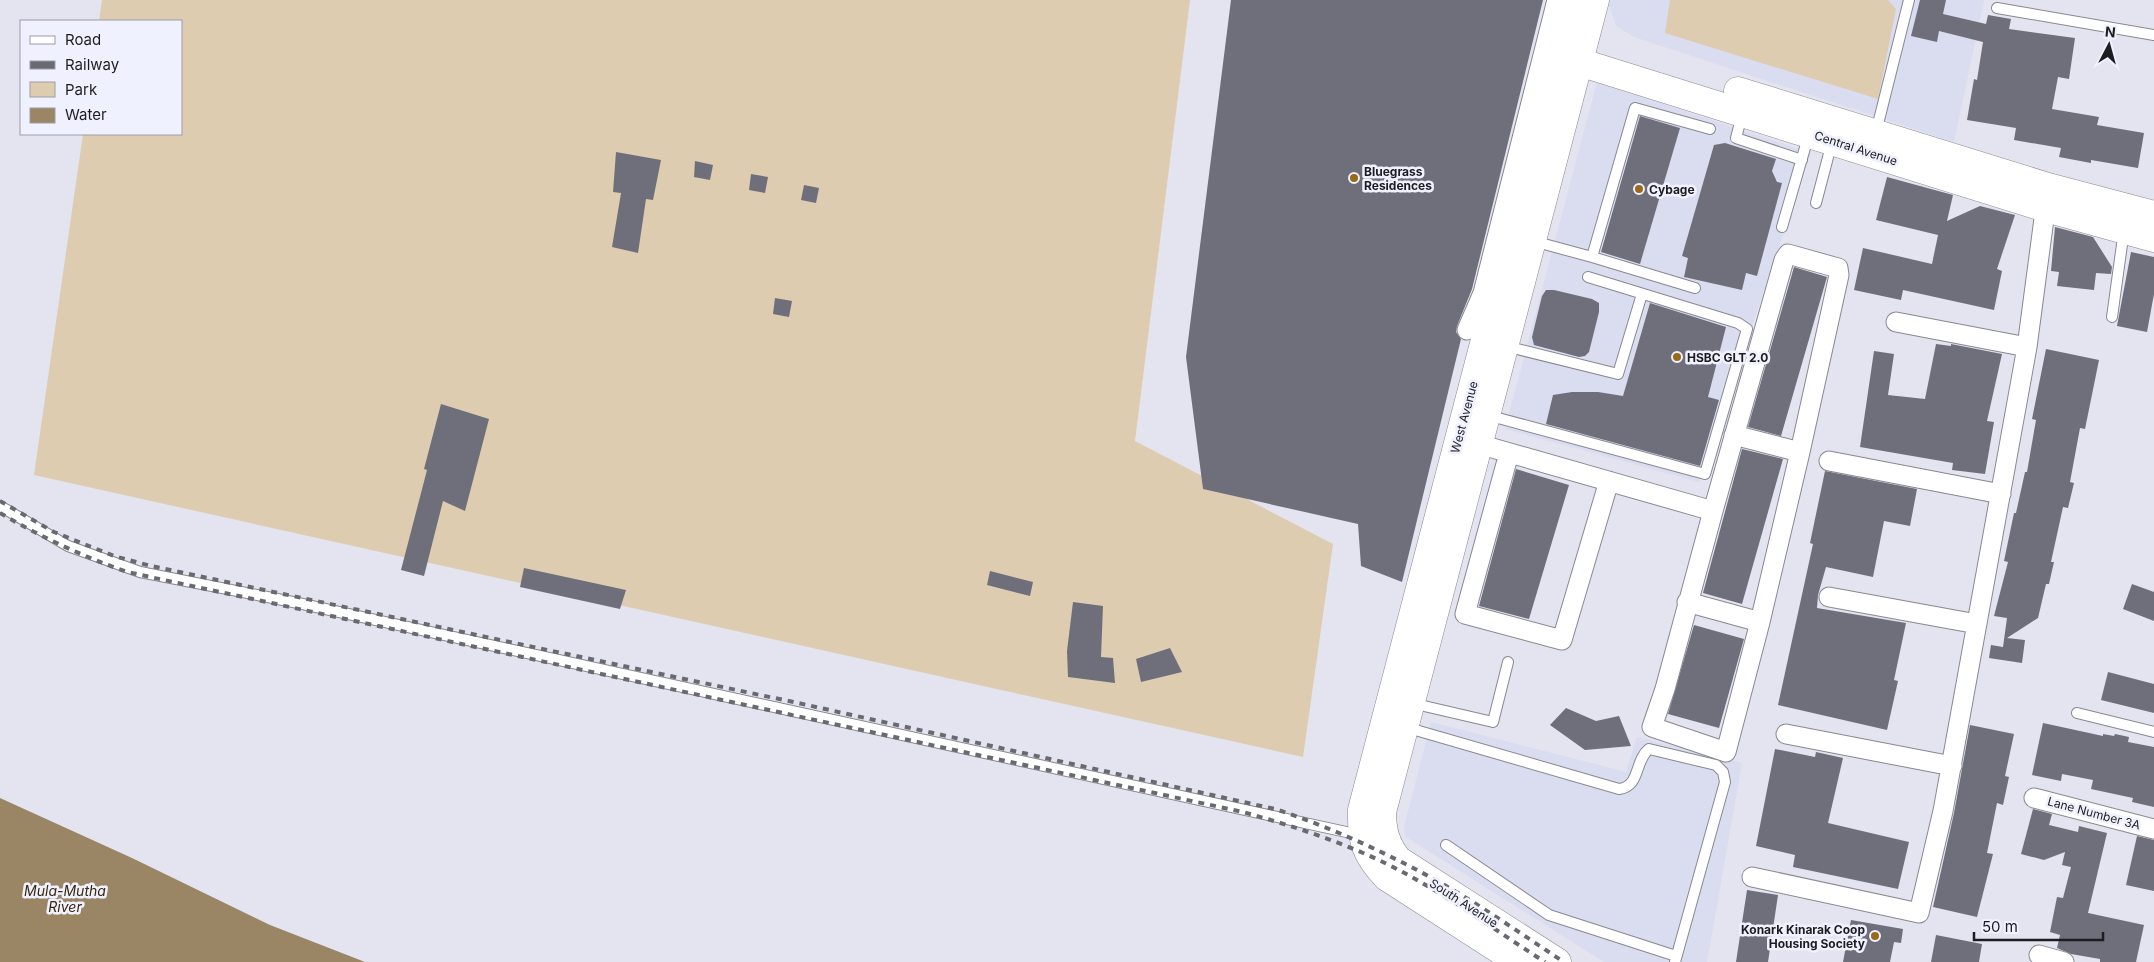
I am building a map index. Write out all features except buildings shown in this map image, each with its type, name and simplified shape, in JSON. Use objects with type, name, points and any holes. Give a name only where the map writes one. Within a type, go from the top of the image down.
[{"type":"main road","name":"West Avenue","points":[[1574,0],[1571,50],[1532,241],[1486,414],[1468,441],[1364,796],[1361,825],[1373,834],[1382,824],[1384,800],[1407,715],[1468,441],[1542,92],[1571,50],[1595,0]]},
{"type":"main road","name":"Central Avenue","points":[[1571,50],[1743,113],[1821,137],[1873,143]]},
{"type":"main road","name":"Central Avenue","points":[[1571,50],[2047,197],[2125,229],[2154,238]]},
{"type":"main road","name":"Central Avenue","points":[[2047,197],[2154,215]]},
{"type":"main road","name":"South Avenue","points":[[1519,962],[1387,877],[1366,850],[1373,834],[1387,844],[1398,860],[1557,962]]},
{"type":"street","points":[[1467,330],[1483,293],[1542,92],[1557,0]]},
{"type":"street","points":[[1752,877],[1919,912],[1952,766],[2001,494],[2027,347],[2047,197]]},
{"type":"street","points":[[1788,254],[1838,268],[1839,275],[1800,452],[1760,622],[1726,752],[1652,727],[1665,689],[1687,602],[1734,435],[1784,260],[1788,254]]},
{"type":"street","points":[[1896,322],[2027,347]]},
{"type":"street","points":[[1734,435],[1800,452]]},
{"type":"street","points":[[1468,441],[1713,511]]},
{"type":"street","points":[[1509,453],[1465,614],[1562,640],[1609,481]]},
{"type":"street","points":[[1829,461],[2001,494]]},
{"type":"street","points":[[1829,597],[1977,624]]},
{"type":"street","points":[[1687,602],[1760,622]]},
{"type":"street","points":[[1786,734],[1952,766]]},
{"type":"street","name":"Lane Number 3A","points":[[2034,798],[2154,829]]},
{"type":"street","points":[[2039,955],[2064,962]]},
{"type":"lane","points":[[1873,143],[1910,0]]},
{"type":"lane","points":[[1997,8],[2154,35]]},
{"type":"lane","points":[[1592,257],[1635,108],[1710,129]]},
{"type":"lane","points":[[1743,113],[1736,138],[1802,160]]},
{"type":"lane","points":[[1782,227],[1802,160],[1821,137]]},
{"type":"lane","points":[[1816,203],[1821,137]]},
{"type":"lane","points":[[2112,317],[2125,229]]},
{"type":"lane","points":[[1532,241],[1695,288]]},
{"type":"lane","points":[[1486,414],[1705,474],[1747,329],[1738,323],[1588,278]]},
{"type":"lane","points":[[1504,346],[1618,374],[1642,294]]},
{"type":"lane","points":[[0,506],[68,546],[140,572],[307,605],[1373,834]]},
{"type":"lane","points":[[1407,715],[1493,722],[1508,662]]},
{"type":"lane","points":[[2077,714],[2154,732]]},
{"type":"lane","points":[[1407,715],[1619,789],[1627,788],[1632,783],[1642,754],[1649,749],[1716,765],[1723,772],[1725,782],[1675,959],[1549,915],[1446,845]]},
{"type":"shaded area","points":[[1607,0],[1984,0],[1954,142],[1634,37],[1616,26]]},
{"type":"shaded area","points":[[1597,82],[1811,153],[1699,482],[1505,429]]},
{"type":"shaded area","points":[[1431,722],[1626,772],[1637,737],[1742,763],[1707,962],[1604,962],[1406,837],[1404,827]]},
{"type":"green space","points":[[102,0],[1190,0],[1135,441],[1333,544],[1303,757],[34,475],[83,135],[182,135],[182,20],[99,20]]},
{"type":"green space","points":[[1670,0],[1888,0],[1896,9],[1878,99],[1665,33]]},
{"type":"water","name":"Mula-Mutha River","points":[[0,798],[132,858],[270,925],[365,962],[0,962]]},
{"type":"railway","points":[[0,501],[54,532],[114,556],[151,566],[798,703],[1275,809],[1375,849],[1432,878],[1564,962]]},
{"type":"railway","points":[[0,513],[62,546],[127,572],[1264,818],[1349,847],[1410,876],[1445,896],[1545,962]]},
{"type":"place","name":"Bluegrass Residences","points":[[1354,178]]},
{"type":"place","name":"Cybage","points":[[1639,189]]},
{"type":"place","name":"HSBC GLT 2.0","points":[[1677,357]]},
{"type":"place","name":"Konark Kinarak Coop Housing Society","points":[[1875,936]]}]
